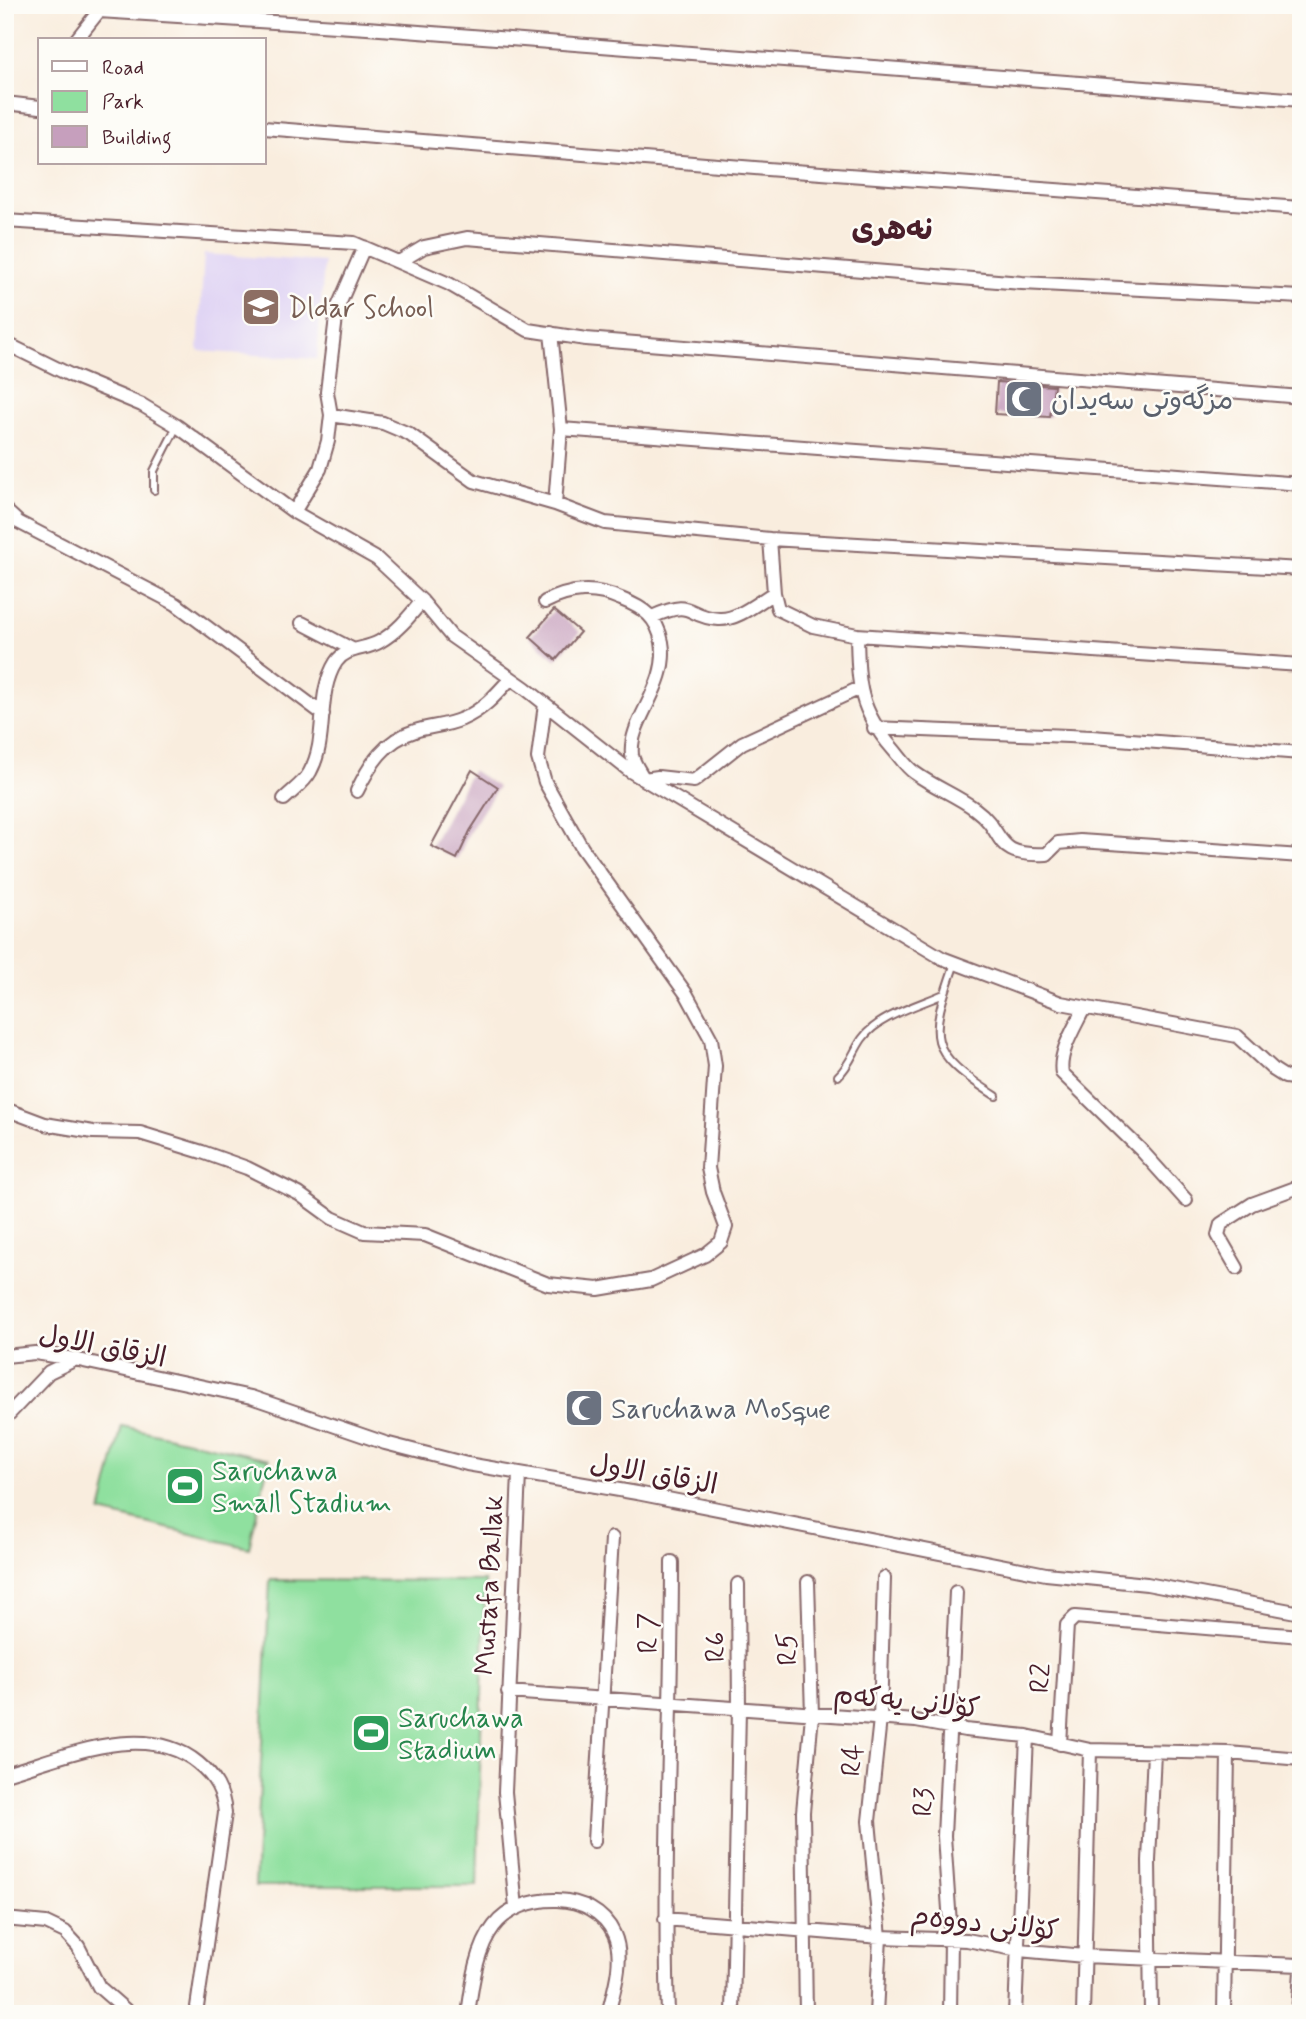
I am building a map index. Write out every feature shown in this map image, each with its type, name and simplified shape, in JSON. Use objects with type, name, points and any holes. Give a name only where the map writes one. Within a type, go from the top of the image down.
[{"type":"street","points":[[77,38],[99,8],[1301,100]]},
{"type":"street","points":[[5,103],[38,107]]},
{"type":"street","points":[[266,128],[794,172],[1301,208]]},
{"type":"street","points":[[5,221],[354,243],[450,284],[528,330],[586,339],[1301,397]]},
{"type":"street","points":[[399,262],[424,247],[467,238],[1022,283],[1301,297]]},
{"type":"street","points":[[294,512],[320,470],[328,441],[331,415],[327,392],[337,309],[364,247]]},
{"type":"street","points":[[551,333],[561,429],[555,504]]},
{"type":"street","points":[[5,343],[70,375],[142,405],[177,426],[294,512],[377,559],[422,601],[451,636],[644,779],[955,963],[1061,1003],[1237,1036],[1274,1070],[1285,1077],[1301,1079]]},
{"type":"street","points":[[331,415],[383,422],[409,434],[474,481],[555,504],[605,523],[771,539],[1301,569]]},
{"type":"street","points":[[561,429],[1301,484]]},
{"type":"street","points":[[5,510],[18,522],[176,604],[323,714]]},
{"type":"street","points":[[771,539],[774,593],[778,609],[813,626],[857,635],[1301,665]]},
{"type":"street","points":[[545,602],[567,591],[587,589],[644,608],[659,625],[664,651],[661,677],[639,726],[632,755],[644,779]]},
{"type":"street","points":[[652,617],[673,607],[687,607],[719,619],[734,617],[774,593]]},
{"type":"street","points":[[284,799],[310,774],[321,740],[326,683],[337,660],[352,649],[376,644],[398,630],[422,601]]},
{"type":"street","points":[[302,623],[352,649]]},
{"type":"street","points":[[857,635],[860,688],[864,707],[874,727],[911,771],[978,811],[1002,844],[1014,852],[1047,853],[1058,843],[1080,841],[1301,856]]},
{"type":"street","points":[[357,791],[371,762],[394,740],[415,731],[460,721],[480,710],[511,678]]},
{"type":"street","points":[[644,779],[658,777],[694,781],[741,743],[860,688]]},
{"type":"street","points":[[5,1109],[45,1124],[93,1132],[140,1133],[202,1152],[247,1168],[299,1194],[332,1218],[364,1231],[425,1234],[548,1284],[598,1289],[651,1280],[705,1255],[721,1242],[726,1227],[713,1192],[708,1168],[715,1066],[711,1039],[687,995],[582,848],[545,782],[538,758],[545,704]]},
{"type":"street","points":[[874,727],[1092,737],[1301,753]]},
{"type":"street","points":[[1084,1008],[1066,1047],[1060,1065],[1062,1073],[1141,1150],[1186,1200]]},
{"type":"street","points":[[1237,1268],[1218,1236],[1221,1224],[1252,1204],[1301,1186]]},
{"type":"street","name":"الزقاق الاول","points":[[5,1356],[35,1353],[251,1397],[412,1451],[519,1474],[649,1496],[1046,1574],[1147,1584],[1301,1613]]},
{"type":"street","points":[[5,1418],[49,1371],[75,1360]]},
{"type":"street","name":"Mustafa Ballak","points":[[516,1908],[505,1792],[519,1474]]},
{"type":"street","points":[[594,1841],[612,1538]]},
{"type":"street","name":"R 7","points":[[668,2014],[665,1919],[672,1703],[672,1562]]},
{"type":"street","name":"R4","points":[[876,2014],[880,1937],[869,1821],[880,1718],[884,1578]]},
{"type":"street","name":"R5","points":[[806,2014],[803,1812],[812,1715],[808,1582]]},
{"type":"street","name":"R6","points":[[733,2014],[739,1710],[738,1584]]},
{"type":"street","name":"R3","points":[[950,2014],[951,1939],[944,1836],[956,1592]]},
{"type":"street","name":"R2","points":[[1060,1744],[1067,1625],[1075,1617],[1301,1636]]},
{"type":"street","name":"کۆلانی یەکەم","points":[[508,1692],[880,1718],[1027,1736],[1090,1750],[1228,1753],[1301,1759]]},
{"type":"street","points":[[1015,2014],[1027,1736]]},
{"type":"street","points":[[5,1774],[101,1747],[142,1742],[176,1749],[192,1757],[212,1776],[222,1793],[225,1813],[196,2014]]},
{"type":"street","points":[[1083,2014],[1090,1750]]},
{"type":"street","points":[[1151,2014],[1149,1861],[1154,1752]]},
{"type":"street","points":[[1224,2014],[1228,1753]]},
{"type":"street","points":[[468,2014],[486,1941],[501,1919],[516,1908],[546,1900],[568,1902],[589,1910],[608,1924],[615,1935],[618,1959],[608,2014]]},
{"type":"street","points":[[5,1919],[46,1923],[65,1932],[78,1947],[99,1987],[130,2014]]},
{"type":"street","name":"کۆلانی دووەم","points":[[665,1919],[880,1937],[951,1939],[1018,1950],[1151,1961],[1301,1965]]},
{"type":"street","points":[[1298,2014],[1301,1971]]},
{"type":"lane","points":[[154,490],[154,471],[177,426]]},
{"type":"lane","points":[[955,963],[944,994],[936,1033],[938,1045],[961,1073],[996,1096]]},
{"type":"lane","points":[[838,1076],[850,1064],[862,1038],[875,1026],[944,994]]},
{"type":"shaded area","name":"Dldar School","points":[[204,254],[324,262],[317,359],[198,351]]},
{"type":"green space","name":"Saruchawa Small Stadium","points":[[122,1426],[269,1459],[249,1548],[101,1512]]},
{"type":"green space","name":"Saruchawa Stadium","points":[[270,1580],[485,1581],[477,1886],[255,1886]]},
{"type":"building","name":"مزگەوتی سەیدان","points":[[997,382],[1054,386],[1050,417],[995,414]]},
{"type":"building","points":[[554,610],[580,632],[556,660],[530,637]]},
{"type":"building","points":[[472,770],[498,787],[470,831],[457,859],[431,846]]},
{"type":"place","name":"Dldar School","points":[[261,307]]},
{"type":"place","name":"مزگەوتی سەیدان","points":[[1024,399]]},
{"type":"place","name":"Saruchawa Mosque","points":[[584,1408]]},
{"type":"place","name":"Saruchawa Small Stadium","points":[[185,1486]]},
{"type":"place","name":"Saruchawa Stadium","points":[[371,1733]]},
{"type":"district","name":"نەھری","points":[[892,229]]}]
